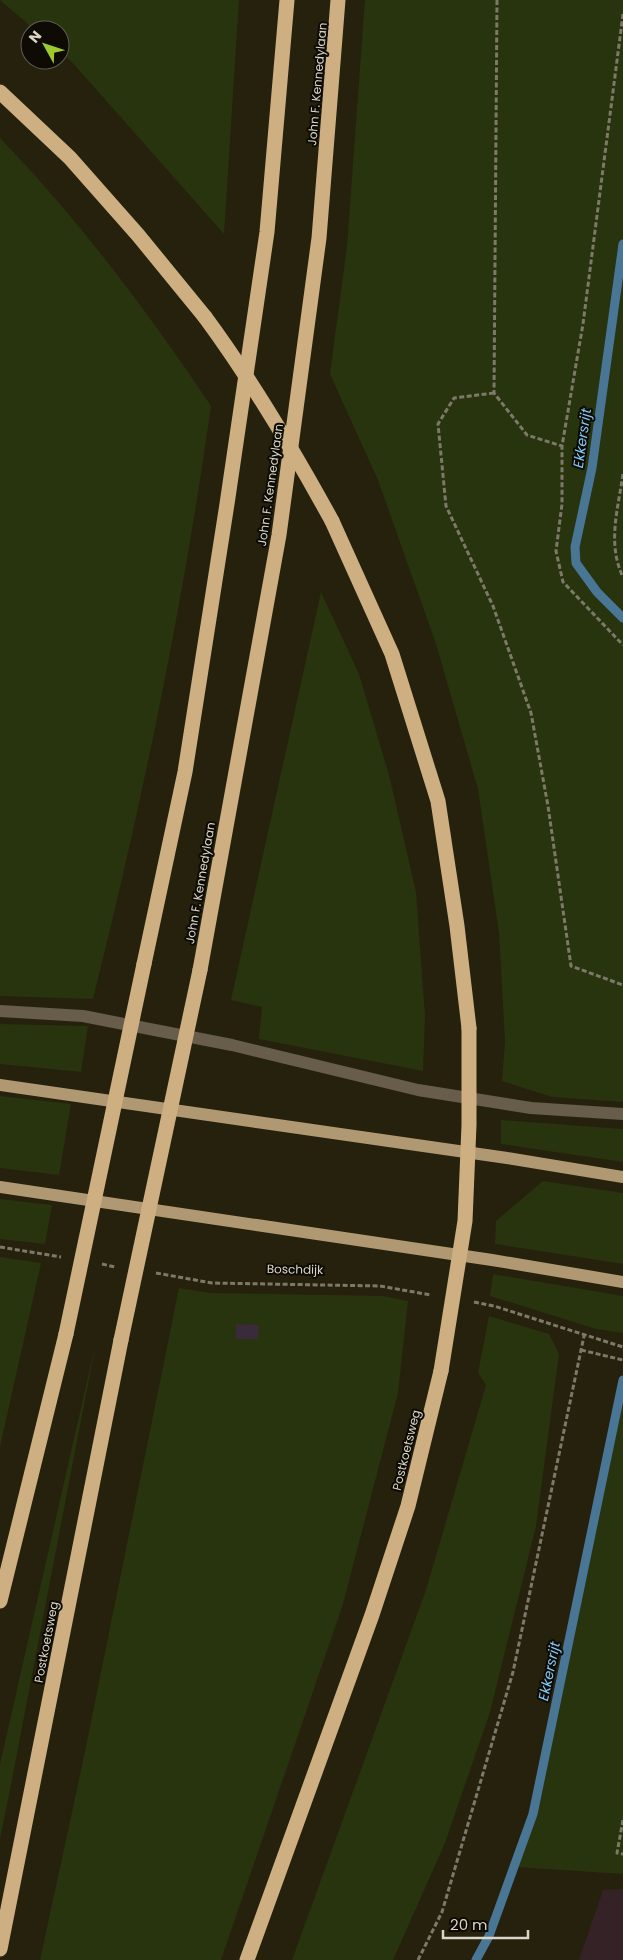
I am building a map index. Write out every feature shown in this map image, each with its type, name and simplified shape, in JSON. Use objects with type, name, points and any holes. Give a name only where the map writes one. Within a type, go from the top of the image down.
[{"type":"highway","points":[[0,1601],[66,1334],[185,772],[267,232],[286,0]]},
{"type":"highway","name":"John F. Kennedylaan","points":[[121,1340],[200,970],[279,535],[319,238],[338,0]]},
{"type":"highway","name":"Postkoetsweg","points":[[0,92],[70,158],[138,235],[205,317],[236,359],[290,443],[332,521],[392,654],[438,801],[458,926],[468,1028],[470,1125],[465,1220],[441,1371],[408,1506],[372,1615],[247,1960]]},
{"type":"highway","name":"Postkoetsweg","points":[[0,1949],[121,1340]]},
{"type":"main road","points":[[0,1085],[507,1158],[623,1177]]},
{"type":"main road","points":[[0,1187],[483,1258],[623,1282]]},
{"type":"street","points":[[0,1011],[93,1018],[232,1045],[428,1091],[531,1108],[623,1114]]},
{"type":"path","points":[[498,0],[494,393],[527,435],[562,446]]},
{"type":"path","points":[[623,14],[583,324],[562,446],[562,504],[556,551],[563,582],[623,645]]},
{"type":"path","points":[[494,393],[454,398],[438,424],[446,506],[493,606],[532,713],[548,806],[571,966],[623,985]]},
{"type":"path","points":[[623,474],[613,540],[615,560],[623,577]]},
{"type":"path","points":[[0,1247],[67,1258]]},
{"type":"path","points":[[96,1263],[125,1268]]},
{"type":"path","name":"Boschdijk","points":[[154,1273],[212,1283],[380,1286],[437,1296]]},
{"type":"path","points":[[466,1301],[494,1306],[623,1347]]},
{"type":"path","points":[[418,1960],[442,1912],[512,1672],[584,1336]]},
{"type":"path","points":[[581,1350],[623,1360]]},
{"type":"path","points":[[623,1820],[617,1853],[623,1854]]},
{"type":"shaded area","points":[[623,1889],[623,1960],[579,1960],[603,1890]]},
{"type":"green space","points":[[0,0],[239,0],[224,234],[70,60],[70,20],[23,20]]},
{"type":"green space","points":[[365,0],[623,0],[623,1102],[552,1097],[502,1081],[505,1041],[499,933],[478,789],[436,644],[378,480],[330,374],[347,246]]},
{"type":"green space","points":[[0,138],[57,201],[112,267],[163,336],[211,406],[188,555],[160,704],[128,852],[93,999],[0,996]]},
{"type":"green space","points":[[321,592],[359,674],[389,775],[416,892],[425,1016],[423,1071],[259,1039],[262,1007],[231,1000]]},
{"type":"green space","points":[[0,1024],[88,1026],[81,1072],[0,1064]]},
{"type":"green space","points":[[0,1096],[71,1104],[59,1175],[0,1168]]},
{"type":"green space","points":[[501,1120],[623,1129],[623,1162],[501,1144]]},
{"type":"green space","points":[[543,1181],[623,1193],[623,1264],[495,1244],[496,1221]]},
{"type":"green space","points":[[0,1199],[52,1205],[45,1244],[0,1239]]},
{"type":"green space","points":[[0,1257],[41,1263],[0,1447]]},
{"type":"green space","points":[[493,1274],[623,1296],[623,1333],[596,1329],[490,1296]]},
{"type":"green space","points":[[179,1288],[211,1293],[383,1296],[408,1301],[398,1393],[343,1604],[221,1960],[40,1960],[83,1761]]},
{"type":"green space","points":[[489,1316],[549,1334],[559,1354],[536,1526],[490,1712],[445,1843],[393,1960],[292,1960],[426,1590],[486,1385],[478,1373]]},
{"type":"green space","points":[[96,1342],[9,1795],[0,1838],[0,1764]]},
{"type":"green space","points":[[623,1389],[623,1874],[516,1867],[544,1760]]},
{"type":"building","points":[[236,1324],[259,1325],[258,1339],[236,1339]]},
{"type":"waterway","name":"Ekkersrijt","points":[[623,244],[592,468],[575,547],[576,563],[597,592],[623,618]]},
{"type":"waterway","name":"Ekkersrijt","points":[[476,1960],[489,1936],[533,1814],[623,1380]]}]
